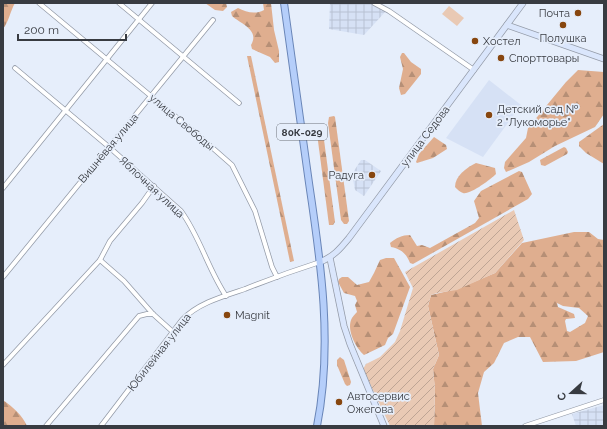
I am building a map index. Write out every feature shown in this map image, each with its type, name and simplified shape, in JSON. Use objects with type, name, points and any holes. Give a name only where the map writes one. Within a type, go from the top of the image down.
[{"type":"main road","name":"80К-029","points":[[284,3],[320,262],[325,324],[322,393],[317,426]]},
{"type":"main road","name":"улица Седова","points":[[320,262],[330,258],[339,251],[523,3]]},
{"type":"main road","points":[[507,25],[604,59]]},
{"type":"main road","points":[[330,258],[344,326],[384,426]]},
{"type":"street","name":"улица Свободы","points":[[39,3],[232,165],[255,211],[272,267],[277,277]]},
{"type":"street","points":[[119,3],[239,103]]},
{"type":"street","points":[[374,3],[389,11],[474,70]]},
{"type":"street","points":[[3,188],[151,5]]},
{"type":"street","name":"Вишнёвая улица","points":[[3,277],[213,20]]},
{"type":"street","name":"Яблочная улица","points":[[15,68],[109,147],[181,211],[189,222],[213,273],[226,296]]},
{"type":"street","points":[[3,366],[100,260],[110,241],[154,186]]},
{"type":"street","points":[[100,260],[124,281],[153,314],[173,332]]},
{"type":"street","name":"Юбилейная улица","points":[[101,426],[182,320],[194,309],[320,262]]},
{"type":"street","points":[[46,426],[139,316],[153,314]]},
{"type":"street","points":[[525,426],[604,400]]},
{"type":"shaded area","points":[[330,3],[373,3],[386,11],[364,35],[329,29]]},
{"type":"shaded area","points":[[449,6],[464,18],[457,26],[442,14]]},
{"type":"shaded area","name":"Детский сад № 2 \"Лукоморье\"","points":[[489,80],[521,105],[483,157],[446,138]]},
{"type":"shaded area","points":[[361,160],[365,160],[381,171],[364,196],[355,190],[352,174]]},
{"type":"shaded area","points":[[514,210],[524,240],[495,273],[457,290],[431,295],[428,306],[439,355],[433,369],[435,390],[434,426],[390,426],[363,369],[366,364],[380,357],[395,342],[400,331],[413,288],[405,272]]},
{"type":"shaded area","points":[[604,405],[604,426],[576,426],[572,414]]},
{"type":"green space","points":[[3,3],[15,3],[3,29]]},
{"type":"green space","points":[[205,3],[226,3],[227,7],[223,11],[215,10]]},
{"type":"green space","points":[[263,3],[271,3],[274,30],[279,51],[279,62],[275,63],[270,57],[252,49],[251,45],[253,35],[251,31],[232,16],[231,12],[238,8],[244,11],[261,12],[264,10]]},
{"type":"green space","points":[[402,53],[404,53],[411,62],[421,69],[421,74],[405,94],[401,95],[399,88],[403,69],[400,57]]},
{"type":"green space","points":[[247,56],[251,56],[294,261],[290,262]]},
{"type":"green space","points":[[578,70],[604,72],[604,114],[595,127],[555,146],[529,162],[506,172],[504,168],[505,162],[526,138],[528,128],[566,82]]},
{"type":"green space","points":[[334,116],[349,221],[347,224],[344,224],[341,220],[328,123],[329,117]]},
{"type":"green space","points":[[318,124],[322,125],[335,222],[333,225],[329,225],[316,126]]},
{"type":"green space","points":[[604,124],[604,164],[586,153],[579,146],[579,142]]},
{"type":"green space","points":[[434,137],[446,145],[447,149],[433,158],[417,163],[419,154]]},
{"type":"green space","points":[[564,147],[568,152],[567,154],[545,166],[541,165],[540,160]]},
{"type":"green space","points":[[476,163],[495,168],[496,174],[470,192],[462,193],[455,187],[455,183],[459,176],[468,167]]},
{"type":"green space","points":[[519,171],[522,172],[532,194],[528,199],[413,264],[410,263],[403,252],[391,247],[390,243],[402,236],[410,235],[417,246],[422,245],[430,248],[475,223],[479,218],[474,201],[481,191]]},
{"type":"green space","points":[[574,232],[589,232],[598,239],[604,240],[604,352],[576,361],[543,362],[530,337],[518,337],[504,343],[494,363],[484,372],[478,393],[482,426],[434,426],[435,390],[433,369],[439,355],[428,306],[431,295],[457,289],[495,273],[522,243]],"holes":[[[557,303],[563,306],[579,308],[588,316],[585,323],[570,332],[567,331],[566,319],[575,318],[574,314],[558,307]]]},
{"type":"green space","points":[[394,258],[410,287],[393,334],[388,338],[385,345],[364,355],[355,344],[350,329],[351,320],[357,312],[355,305],[357,301],[355,296],[344,293],[338,282],[342,277],[348,277],[357,285],[369,282],[380,260]]},
{"type":"green space","points":[[340,357],[344,360],[351,382],[350,385],[347,386],[337,365],[337,360]]},
{"type":"green space","points":[[3,400],[23,418],[27,426],[3,426]]},
{"type":"place","name":"Почта","points":[[578,13]]},
{"type":"place","name":"Полушка","points":[[563,25]]},
{"type":"place","name":"Хостел","points":[[475,41]]},
{"type":"place","name":"Спорттовары","points":[[501,58]]},
{"type":"place","name":"Детский сад № 2 \"Лукоморье\"","points":[[489,115]]},
{"type":"place","name":"Радуга","points":[[372,175]]},
{"type":"place","name":"Magnit","points":[[227,315]]},
{"type":"place","name":"Автосервис Ожегова","points":[[339,402]]}]
